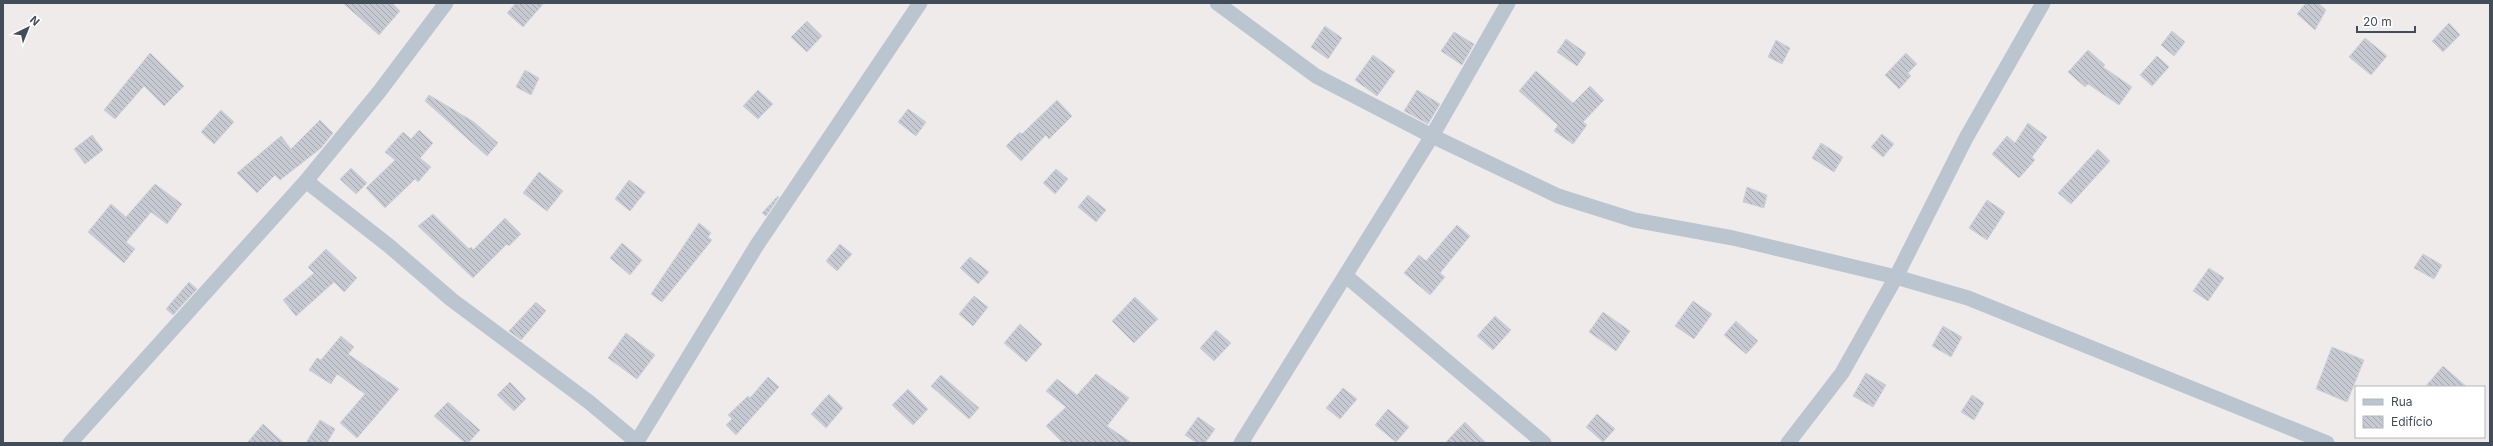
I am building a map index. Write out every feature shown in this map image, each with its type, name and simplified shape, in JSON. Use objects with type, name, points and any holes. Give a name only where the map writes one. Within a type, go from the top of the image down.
[{"type":"street","points":[[70,443],[306,181],[379,92],[446,3]]},
{"type":"street","points":[[306,181],[388,245],[452,300],[589,402],[637,443],[757,245],[920,3]]},
{"type":"street","points":[[1217,3],[1316,76],[1432,136],[1558,196],[1634,220],[1733,238],[1896,277],[1968,298],[2327,443]]},
{"type":"street","points":[[1241,443],[1432,136],[1508,3]]},
{"type":"street","points":[[1788,443],[1842,373],[1896,277],[1966,138],[2043,3]]},
{"type":"street","points":[[1346,276],[1544,443]]},
{"type":"building","points":[[343,3],[392,3],[400,11],[379,35]]},
{"type":"building","points":[[516,3],[544,3],[523,27],[507,13]]},
{"type":"building","points":[[2306,3],[2318,3],[2326,10],[2315,30],[2297,14]]},
{"type":"building","points":[[807,21],[822,36],[807,52],[791,37]]},
{"type":"building","points":[[2449,23],[2460,35],[2443,52],[2432,41]]},
{"type":"building","points":[[1325,26],[1342,38],[1328,59],[1311,47]]},
{"type":"building","points":[[2172,31],[2185,42],[2174,56],[2161,45]]},
{"type":"building","points":[[1454,32],[1474,44],[1462,65],[1441,51]]},
{"type":"building","points":[[2365,38],[2387,56],[2371,75],[2349,57]]},
{"type":"building","points":[[1566,39],[1586,53],[1577,66],[1557,52]]},
{"type":"building","points":[[1776,40],[1790,48],[1782,64],[1768,57]]},
{"type":"building","points":[[2088,50],[2105,65],[2103,67],[2132,87],[2119,105],[2088,84],[2085,87],[2068,72]]},
{"type":"building","points":[[150,53],[184,86],[164,106],[144,86],[115,119],[104,110]]},
{"type":"building","points":[[1906,53],[1917,64],[1908,73],[1911,76],[1899,89],[1885,75]]},
{"type":"building","points":[[1373,55],[1395,71],[1377,96],[1355,80]]},
{"type":"building","points":[[2157,56],[2169,67],[2152,86],[2140,75]]},
{"type":"building","points":[[525,70],[539,78],[531,95],[516,87]]},
{"type":"building","points":[[1536,71],[1573,103],[1590,86],[1604,100],[1583,122],[1587,125],[1573,144],[1554,131],[1558,125],[1519,91]]},
{"type":"building","points":[[758,90],[773,104],[758,119],[743,106]]},
{"type":"building","points":[[1417,90],[1440,104],[1428,124],[1404,111]]},
{"type":"building","points":[[429,95],[474,122],[498,143],[487,156],[425,101]]},
{"type":"building","points":[[1057,100],[1072,116],[1049,139],[1046,135],[1021,161],[1006,146],[1020,132],[1022,134]]},
{"type":"building","points":[[908,109],[926,122],[916,136],[898,122]]},
{"type":"building","points":[[221,110],[234,122],[214,144],[201,132]]},
{"type":"building","points":[[320,120],[333,133],[321,148],[280,180],[275,175],[257,193],[237,173],[281,136],[291,149]]},
{"type":"building","points":[[2028,123],[2047,137],[2032,157],[2035,160],[2019,178],[1992,154],[2007,136],[2015,143]]},
{"type":"building","points":[[419,130],[433,143],[420,158],[431,167],[418,182],[415,179],[385,208],[366,188],[395,160],[385,152],[403,132],[411,139]]},
{"type":"building","points":[[1882,134],[1894,144],[1883,157],[1871,147]]},
{"type":"building","points":[[92,135],[103,150],[85,164],[74,149]]},
{"type":"building","points":[[1821,143],[1843,157],[1834,172],[1812,158]]},
{"type":"building","points":[[2098,149],[2110,161],[2071,204],[2058,193]]},
{"type":"building","points":[[351,168],[367,183],[356,194],[340,179]]},
{"type":"building","points":[[1056,169],[1068,179],[1055,194],[1043,183]]},
{"type":"building","points":[[539,172],[563,191],[547,211],[523,193]]},
{"type":"building","points":[[629,180],[645,192],[630,211],[615,199]]},
{"type":"building","points":[[155,184],[182,204],[167,224],[151,212],[126,242],[135,249],[124,263],[88,232],[111,204],[126,217]]},
{"type":"building","points":[[1747,187],[1767,195],[1764,208],[1743,202]]},
{"type":"building","points":[[1088,195],[1106,210],[1096,222],[1078,207]]},
{"type":"building","points":[[778,196],[779,197],[766,216],[762,213]]},
{"type":"building","points":[[1987,200],[2005,212],[1987,240],[1969,228]]},
{"type":"building","points":[[433,214],[469,249],[471,247],[473,250],[505,218],[521,234],[509,246],[507,244],[473,278],[418,226]]},
{"type":"building","points":[[699,223],[711,233],[708,237],[712,240],[662,302],[651,294]]},
{"type":"building","points":[[1457,225],[1470,236],[1440,273],[1445,277],[1430,295],[1404,273],[1419,255],[1426,261]]},
{"type":"building","points":[[622,243],[642,260],[630,275],[610,258]]},
{"type":"building","points":[[840,244],[852,254],[837,271],[826,261]]},
{"type":"building","points":[[326,249],[357,278],[344,292],[334,282],[296,316],[283,300],[314,273],[308,267]]},
{"type":"building","points":[[2423,254],[2442,265],[2434,279],[2414,268]]},
{"type":"building","points":[[970,257],[989,272],[978,284],[960,268]]},
{"type":"building","points":[[2209,268],[2224,278],[2208,301],[2193,291]]},
{"type":"building","points":[[189,282],[197,289],[173,315],[166,309]]},
{"type":"building","points":[[974,296],[988,307],[973,326],[959,314]]},
{"type":"building","points":[[1135,297],[1158,319],[1134,343],[1112,321]]},
{"type":"building","points":[[1693,301],[1712,314],[1694,339],[1675,326]]},
{"type":"building","points":[[536,302],[546,311],[521,340],[509,331]]},
{"type":"building","points":[[1603,312],[1630,331],[1616,351],[1589,332]]},
{"type":"building","points":[[1495,316],[1511,330],[1493,350],[1477,336]]},
{"type":"building","points":[[1736,321],[1758,341],[1746,354],[1724,335]]},
{"type":"building","points":[[1020,324],[1042,344],[1026,362],[1004,343]]},
{"type":"building","points":[[1943,326],[1962,337],[1951,357],[1932,346]]},
{"type":"building","points":[[1216,330],[1231,343],[1214,361],[1200,348]]},
{"type":"building","points":[[626,333],[655,355],[637,379],[608,358]]},
{"type":"building","points":[[341,336],[354,347],[348,354],[399,389],[357,438],[340,423],[365,394],[337,374],[331,384],[309,370],[317,358],[321,360]]},
{"type":"building","points":[[2332,347],[2364,360],[2347,402],[2316,389]]},
{"type":"building","points":[[2443,366],[2466,386],[2426,386]]},
{"type":"building","points":[[1866,373],[1886,385],[1873,407],[1853,396]]},
{"type":"building","points":[[1096,374],[1129,398],[1107,426],[1132,443],[1063,443],[1046,426],[1066,407],[1046,391],[1057,379],[1077,395]]},
{"type":"building","points":[[941,375],[979,408],[969,419],[931,386]]},
{"type":"building","points":[[768,377],[779,387],[736,435],[726,425],[732,419],[728,415],[748,396],[750,398]]},
{"type":"building","points":[[510,382],[526,399],[514,411],[497,395]]},
{"type":"building","points":[[1343,388],[1357,399],[1340,419],[1326,408]]},
{"type":"building","points":[[908,389],[928,409],[913,425],[892,405]]},
{"type":"building","points":[[829,394],[843,408],[826,428],[811,414]]},
{"type":"building","points":[[1972,395],[1984,403],[1974,420],[1961,412]]},
{"type":"building","points":[[448,402],[480,430],[468,443],[465,443],[434,416]]},
{"type":"building","points":[[1388,409],[1409,427],[1396,442],[1375,425]]},
{"type":"building","points":[[1597,414],[1615,429],[1603,442],[1586,427]]},
{"type":"building","points":[[1198,417],[1215,429],[1205,443],[1197,443],[1185,435]]},
{"type":"building","points":[[320,420],[335,429],[327,443],[306,443]]},
{"type":"building","points":[[1465,422],[1486,443],[1445,443]]},
{"type":"building","points":[[263,424],[284,443],[247,443]]}]
